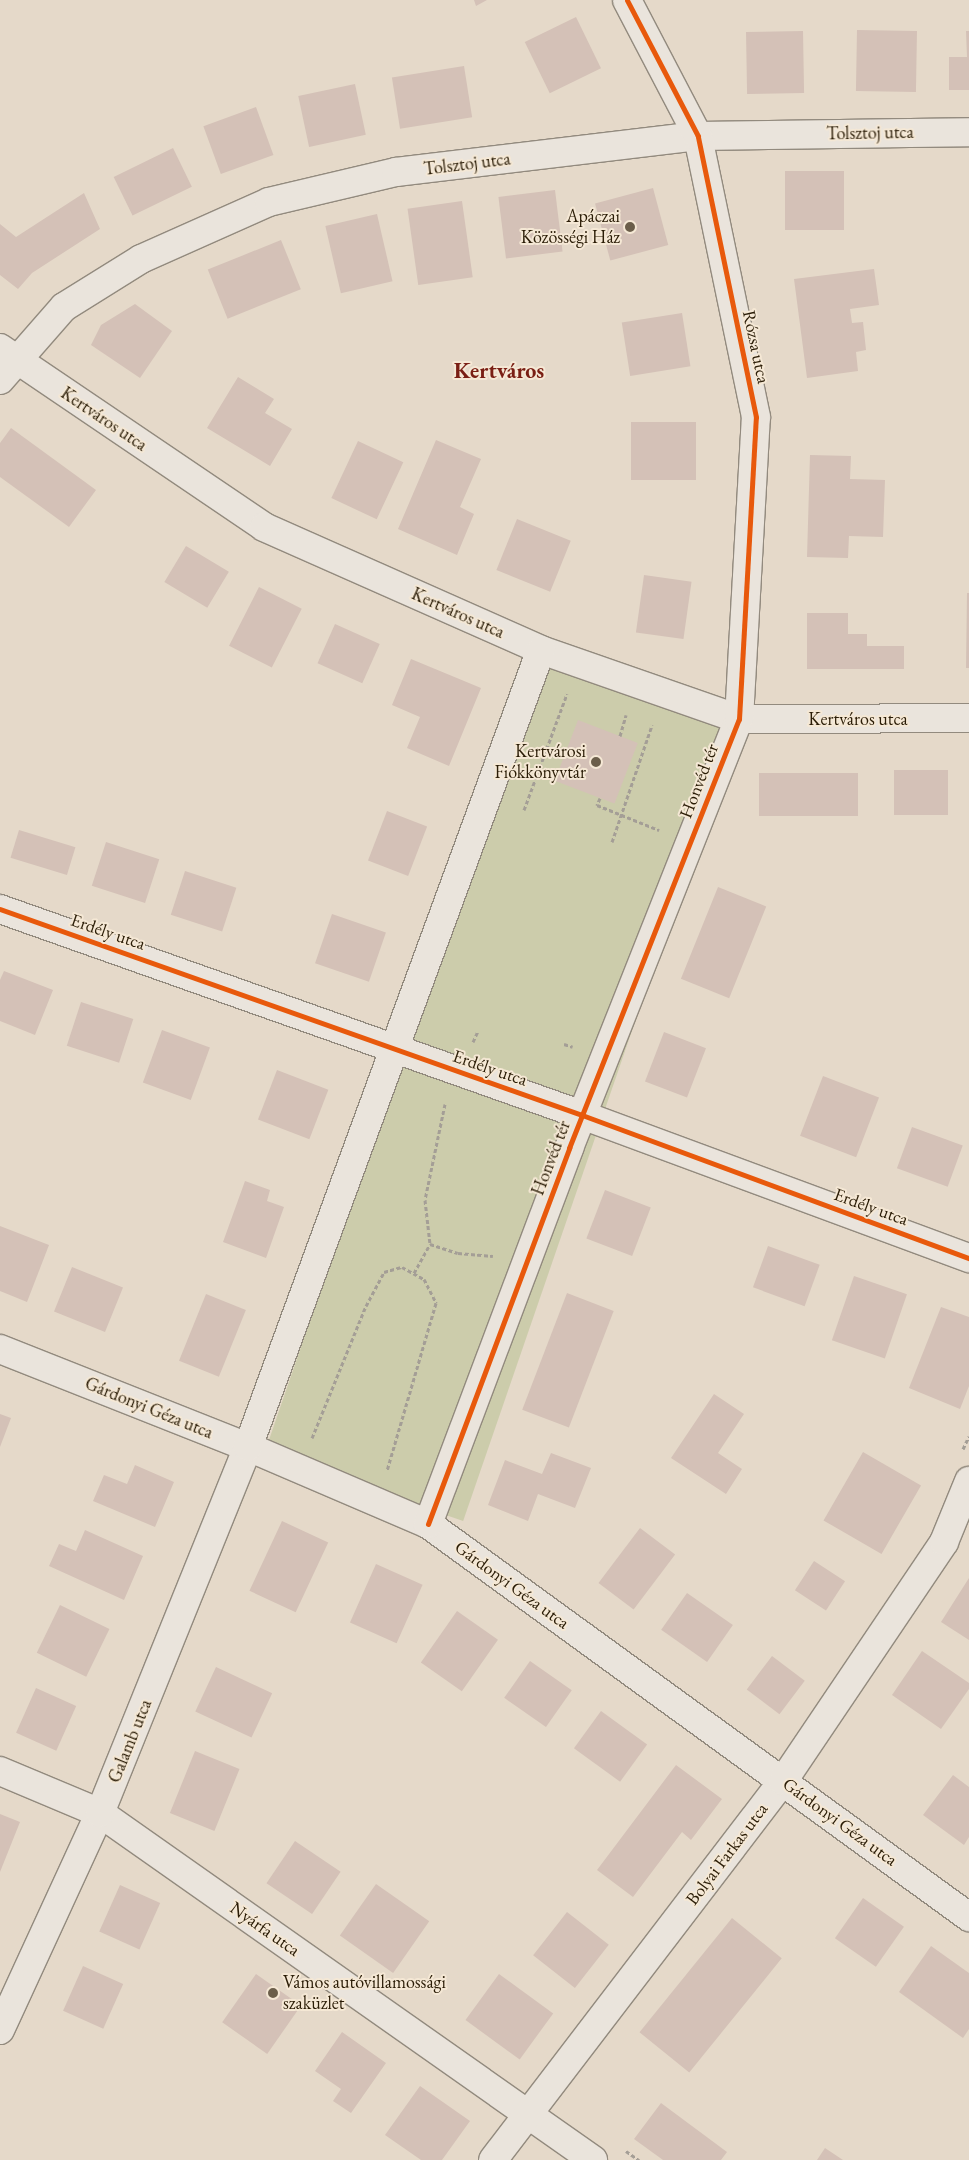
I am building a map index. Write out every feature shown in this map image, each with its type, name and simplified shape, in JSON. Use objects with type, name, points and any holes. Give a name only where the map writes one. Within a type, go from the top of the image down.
[{"type":"street","name":"Rózsa utca","points":[[627,0],[698,136],[756,417],[738,719]]},
{"type":"street","name":"Tolsztoj utca","points":[[5,362],[64,307],[141,259],[269,202],[396,172],[698,136],[969,132]]},
{"type":"street","name":"Kertváros utca","points":[[5,362],[264,528],[537,662],[738,719],[969,718]]},
{"type":"street","points":[[248,1447],[397,1049],[537,662]]},
{"type":"street","name":"Honvéd tér","points":[[428,1524],[582,1115],[738,719]]},
{"type":"street","name":"Erdély utca","points":[[0,909],[582,1115],[969,1258]]},
{"type":"street","name":"Gárdonyi Géza utca","points":[[0,1349],[248,1447],[428,1524],[783,1780],[969,1917]]},
{"type":"street","name":"Galamb utca","points":[[0,2030],[100,1813],[248,1447]]},
{"type":"street","name":"Bolyai Farkas utca","points":[[493,2160],[783,1780],[944,1542],[969,1481]]},
{"type":"street","name":"Nyárfa utca","points":[[0,1770],[100,1813],[593,2160]]},
{"type":"path","points":[[537,662],[569,691],[577,694]]},
{"type":"path","points":[[524,810],[569,691]]},
{"type":"path","points":[[618,710],[635,717]]},
{"type":"path","points":[[620,736],[626,714]]},
{"type":"path","points":[[644,721],[662,728]]},
{"type":"path","points":[[612,842],[652,724]]},
{"type":"path","points":[[600,798],[597,806],[690,842]]},
{"type":"path","points":[[414,1273],[430,1244],[425,1200],[445,1104]]},
{"type":"path","points":[[430,1244],[458,1254],[528,1258]]},
{"type":"path","points":[[310,1444],[366,1306],[384,1272],[402,1267],[424,1279],[436,1304],[386,1476]]},
{"type":"green space","points":[[541,650],[740,718],[463,1521],[265,1453]]},
{"type":"building","points":[[474,0],[487,0],[476,6]]},
{"type":"building","points":[[576,17],[601,68],[550,93],[525,42]]},
{"type":"building","points":[[857,30],[917,31],[916,92],[856,91]]},
{"type":"building","points":[[803,31],[804,93],[747,94],[746,32]]},
{"type":"building","points":[[966,31],[969,31],[969,90],[949,90],[949,57],[967,57]]},
{"type":"building","points":[[464,66],[472,117],[400,129],[392,77]]},
{"type":"building","points":[[355,84],[366,135],[309,147],[298,96]]},
{"type":"building","points":[[256,107],[273,155],[221,174],[203,126]]},
{"type":"building","points":[[173,148],[192,187],[133,216],[114,177]]},
{"type":"building","points":[[785,171],[844,171],[844,230],[785,230]]},
{"type":"building","points":[[653,188],[668,245],[610,261],[595,204]]},
{"type":"building","points":[[555,190],[563,252],[506,258],[498,197]]},
{"type":"building","points":[[84,193],[100,229],[32,273],[18,289],[0,275],[0,224],[16,237]]},
{"type":"building","points":[[462,201],[473,277],[418,285],[408,209]]},
{"type":"building","points":[[377,214],[393,281],[341,293],[325,226]]},
{"type":"building","points":[[281,240],[301,289],[228,319],[208,270]]},
{"type":"building","points":[[874,269],[879,305],[850,309],[852,323],[863,322],[866,350],[856,352],[858,371],[807,378],[794,279]]},
{"type":"building","points":[[135,304],[172,331],[140,378],[91,345],[101,325]]},
{"type":"building","points":[[682,313],[690,366],[630,376],[622,323]]},
{"type":"building","points":[[238,377],[274,399],[265,413],[292,429],[270,466],[207,428]]},
{"type":"building","points":[[631,422],[696,422],[696,480],[631,480]]},
{"type":"building","points":[[11,428],[96,490],[69,527],[0,477],[0,443]]},
{"type":"building","points":[[436,440],[481,459],[460,507],[474,514],[457,555],[398,529]]},
{"type":"building","points":[[358,441],[403,462],[377,519],[331,498]]},
{"type":"building","points":[[810,455],[851,456],[850,479],[885,480],[883,537],[849,536],[848,558],[807,557]]},
{"type":"building","points":[[517,519],[571,541],[550,592],[496,570]]},
{"type":"building","points":[[186,546],[229,572],[207,608],[164,582]]},
{"type":"building","points":[[644,575],[692,582],[683,639],[636,632]]},
{"type":"building","points":[[259,587],[302,609],[272,668],[229,646]]},
{"type":"building","points":[[967,593],[969,593],[969,668],[966,668]]},
{"type":"building","points":[[807,613],[848,613],[848,634],[867,634],[867,646],[904,646],[904,669],[807,669]]},
{"type":"building","points":[[335,624],[380,644],[362,683],[318,663]]},
{"type":"building","points":[[411,659],[481,688],[449,766],[407,748],[420,717],[392,705]]},
{"type":"building","name":"Kertvárosi Fiókkönyvtár","points":[[578,720],[638,743],[614,804],[555,781]]},
{"type":"building","points":[[894,770],[948,770],[948,815],[894,815]]},
{"type":"building","points":[[759,773],[858,773],[858,816],[759,816]]},
{"type":"building","points":[[387,811],[427,826],[408,876],[368,860]]},
{"type":"building","points":[[19,830],[75,847],[67,875],[11,858]]},
{"type":"building","points":[[106,842],[159,859],[145,903],[92,886]]},
{"type":"building","points":[[185,871],[236,888],[222,931],[171,915]]},
{"type":"building","points":[[718,887],[766,906],[729,998],[681,979]]},
{"type":"building","points":[[332,914],[386,933],[369,982],[315,963]]},
{"type":"building","points":[[4,971],[53,990],[35,1035],[0,1021],[0,980]]},
{"type":"building","points":[[81,1002],[133,1019],[119,1063],[67,1046]]},
{"type":"building","points":[[162,1030],[210,1047],[191,1100],[143,1083]]},
{"type":"building","points":[[664,1032],[706,1048],[687,1098],[645,1081]]},
{"type":"building","points":[[277,1070],[328,1090],[309,1139],[258,1119]]},
{"type":"building","points":[[823,1076],[879,1098],[856,1157],[800,1136]]},
{"type":"building","points":[[912,1127],[963,1145],[948,1187],[897,1168]]},
{"type":"building","points":[[245,1181],[270,1190],[267,1201],[284,1207],[266,1258],[223,1242]]},
{"type":"building","points":[[605,1190],[651,1208],[632,1256],[586,1239]]},
{"type":"building","points":[[0,1226],[49,1245],[27,1302],[0,1291]]},
{"type":"building","points":[[768,1246],[820,1265],[805,1306],[753,1287]]},
{"type":"building","points":[[72,1267],[123,1288],[105,1332],[54,1312]]},
{"type":"building","points":[[854,1276],[907,1294],[885,1359],[832,1340]]},
{"type":"building","points":[[567,1293],[614,1311],[569,1428],[522,1410]]},
{"type":"building","points":[[206,1294],[246,1310],[219,1377],[179,1361]]},
{"type":"building","points":[[941,1307],[969,1317],[969,1386],[960,1409],[909,1388]]},
{"type":"building","points":[[714,1394],[744,1414],[718,1453],[742,1469],[726,1494],[671,1458]]},
{"type":"building","points":[[0,1414],[11,1418],[0,1447]]},
{"type":"building","points":[[863,1452],[921,1486],[882,1554],[824,1520]]},
{"type":"building","points":[[551,1453],[591,1468],[575,1508],[538,1494],[528,1521],[488,1505],[505,1460],[542,1474]]},
{"type":"building","points":[[135,1465],[174,1482],[155,1527],[93,1501],[104,1475],[127,1484]]},
{"type":"building","points":[[282,1521],[328,1543],[296,1612],[249,1591]]},
{"type":"building","points":[[640,1528],[675,1554],[634,1610],[598,1583]]},
{"type":"building","points":[[85,1530],[143,1556],[124,1600],[49,1566],[59,1544],[76,1551]]},
{"type":"building","points":[[814,1561],[845,1581],[826,1611],[795,1590]]},
{"type":"building","points":[[376,1564],[423,1585],[397,1643],[350,1622]]},
{"type":"building","points":[[969,1578],[969,1640],[941,1622]]},
{"type":"building","points":[[687,1593],[733,1625],[707,1662],[661,1630]]},
{"type":"building","points":[[60,1605],[109,1629],[86,1677],[37,1653]]},
{"type":"building","points":[[457,1611],[498,1640],[462,1691],[421,1663]]},
{"type":"building","points":[[922,1651],[969,1683],[969,1689],[941,1729],[892,1695]]},
{"type":"building","points":[[772,1656],[805,1681],[779,1714],[747,1690]]},
{"type":"building","points":[[530,1661],[572,1690],[546,1727],[504,1698]]},
{"type":"building","points":[[216,1667],[272,1693],[251,1738],[195,1711]]},
{"type":"building","points":[[36,1688],[76,1706],[56,1751],[16,1733]]},
{"type":"building","points":[[601,1711],[647,1745],[620,1782],[574,1748]]},
{"type":"building","points":[[195,1751],[240,1769],[214,1831],[170,1813]]},
{"type":"building","points":[[676,1765],[722,1799],[691,1840],[682,1832],[633,1897],[597,1870]]},
{"type":"building","points":[[953,1775],[969,1787],[969,1837],[964,1845],[923,1815]]},
{"type":"building","points":[[0,1814],[20,1822],[0,1872]]},
{"type":"building","points":[[295,1841],[341,1872],[312,1914],[266,1883]]},
{"type":"building","points":[[376,1884],[429,1921],[393,1973],[340,1936]]},
{"type":"building","points":[[120,1885],[160,1903],[139,1949],[99,1932]]},
{"type":"building","points":[[863,1898],[904,1927],[876,1967],[835,1938]]},
{"type":"building","points":[[567,1912],[609,1945],[575,1988],[533,1955]]},
{"type":"building","points":[[732,1918],[782,1958],[689,2073],[639,2032]]},
{"type":"building","points":[[931,1946],[969,1973],[969,2029],[963,2038],[899,1992]]},
{"type":"building","points":[[83,1966],[123,1984],[103,2029],[63,2011]]},
{"type":"building","points":[[256,1974],[301,2006],[267,2054],[222,2022]]},
{"type":"building","points":[[499,1974],[553,2013],[520,2059],[465,2020]]},
{"type":"building","points":[[342,2032],[386,2063],[351,2113],[333,2101],[341,2089],[315,2071]]},
{"type":"building","points":[[420,2086],[470,2121],[442,2160],[421,2160],[385,2135]]},
{"type":"building","points":[[661,2103],[727,2152],[721,2160],[663,2160],[634,2139]]},
{"type":"building","points":[[825,2148],[843,2160],[817,2160]]},
{"type":"cycle path","points":[[428,1524],[569,1148],[739,719],[756,417],[698,136],[627,0]]},
{"type":"cycle path","points":[[0,909],[582,1115],[969,1258]]},
{"type":"place","name":"Apáczai Közösségi Ház","points":[[630,227]]},
{"type":"place","name":"Kertvárosi Fiókkönyvtár","points":[[596,762]]},
{"type":"place","name":"Vámos autóvillamossági szaküzlet","points":[[273,1993]]},
{"type":"district","name":"Kertváros","points":[[499,371]]}]
